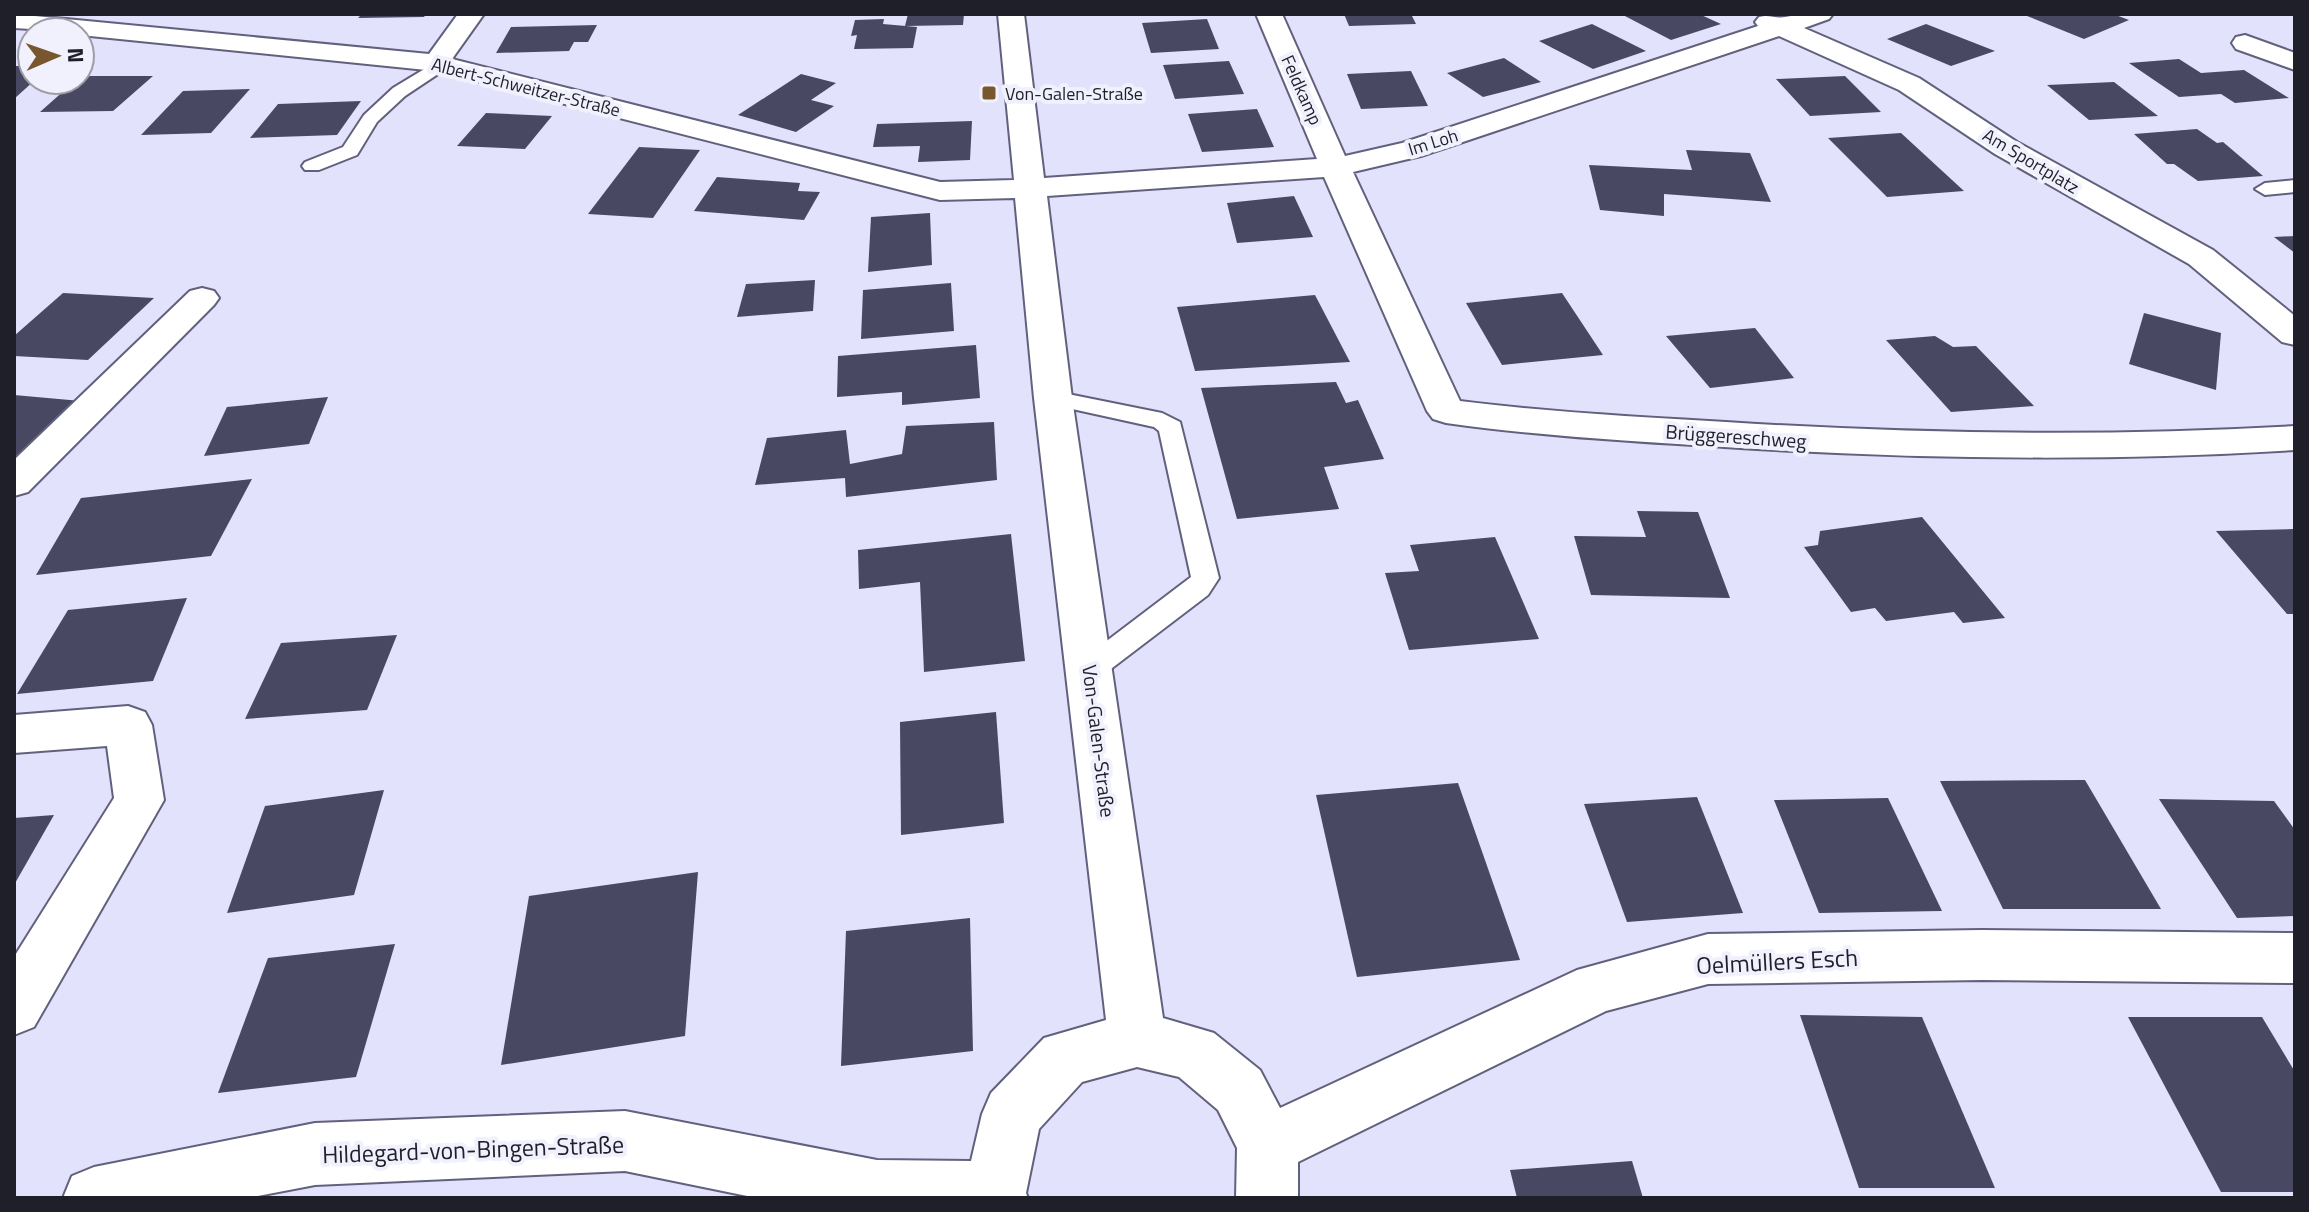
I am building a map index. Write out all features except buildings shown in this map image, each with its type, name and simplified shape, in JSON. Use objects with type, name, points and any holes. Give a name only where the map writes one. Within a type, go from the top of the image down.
[{"type":"street","points":[[438,64],[471,14]]},
{"type":"street","name":"Von-Galen-Straße","points":[[1011,14],[1053,398],[1137,1040]]},
{"type":"street","name":"Feldkamp","points":[[1269,14],[1336,167]]},
{"type":"street","name":"Am Sportplatz","points":[[1752,14],[1909,84],[2006,148],[2201,257],[2295,334]]},
{"type":"street","name":"Im Loh","points":[[1030,188],[1336,167],[1410,150],[1820,14]]},
{"type":"street","name":"Albert-Schweitzer-Straße","points":[[14,20],[438,64],[940,191],[1030,188]]},
{"type":"street","points":[[2245,43],[2295,62]]},
{"type":"street","name":"Brüggereschweg","points":[[1336,167],[1446,411],[1513,421],[1882,446],[2190,446],[2295,438]]},
{"type":"street","points":[[14,483],[202,298]]},
{"type":"street","points":[[14,734],[128,725],[139,800],[14,1008]]},
{"type":"street","name":"Oelmüllers Esch","points":[[1267,1171],[1597,988],[1708,959],[1982,955],[2289,966]]},
{"type":"street","points":[[996,1196],[1012,1114],[1065,1058],[1137,1040],[1194,1053],[1239,1090],[1267,1171]]},
{"type":"street","name":"Hildegard-von-Bingen-Straße","points":[[94,1198],[315,1154],[625,1141],[877,1191],[996,1196]]},
{"type":"lane","points":[[312,166],[350,151],[370,119],[399,92],[438,64]]},
{"type":"lane","points":[[2265,189],[2295,186]]},
{"type":"lane","points":[[1053,398],[1162,421],[1171,428],[1205,578],[1198,588],[1089,670]]},
{"type":"place","name":"Von-Galen-Straße","points":[[989,93]]}]
